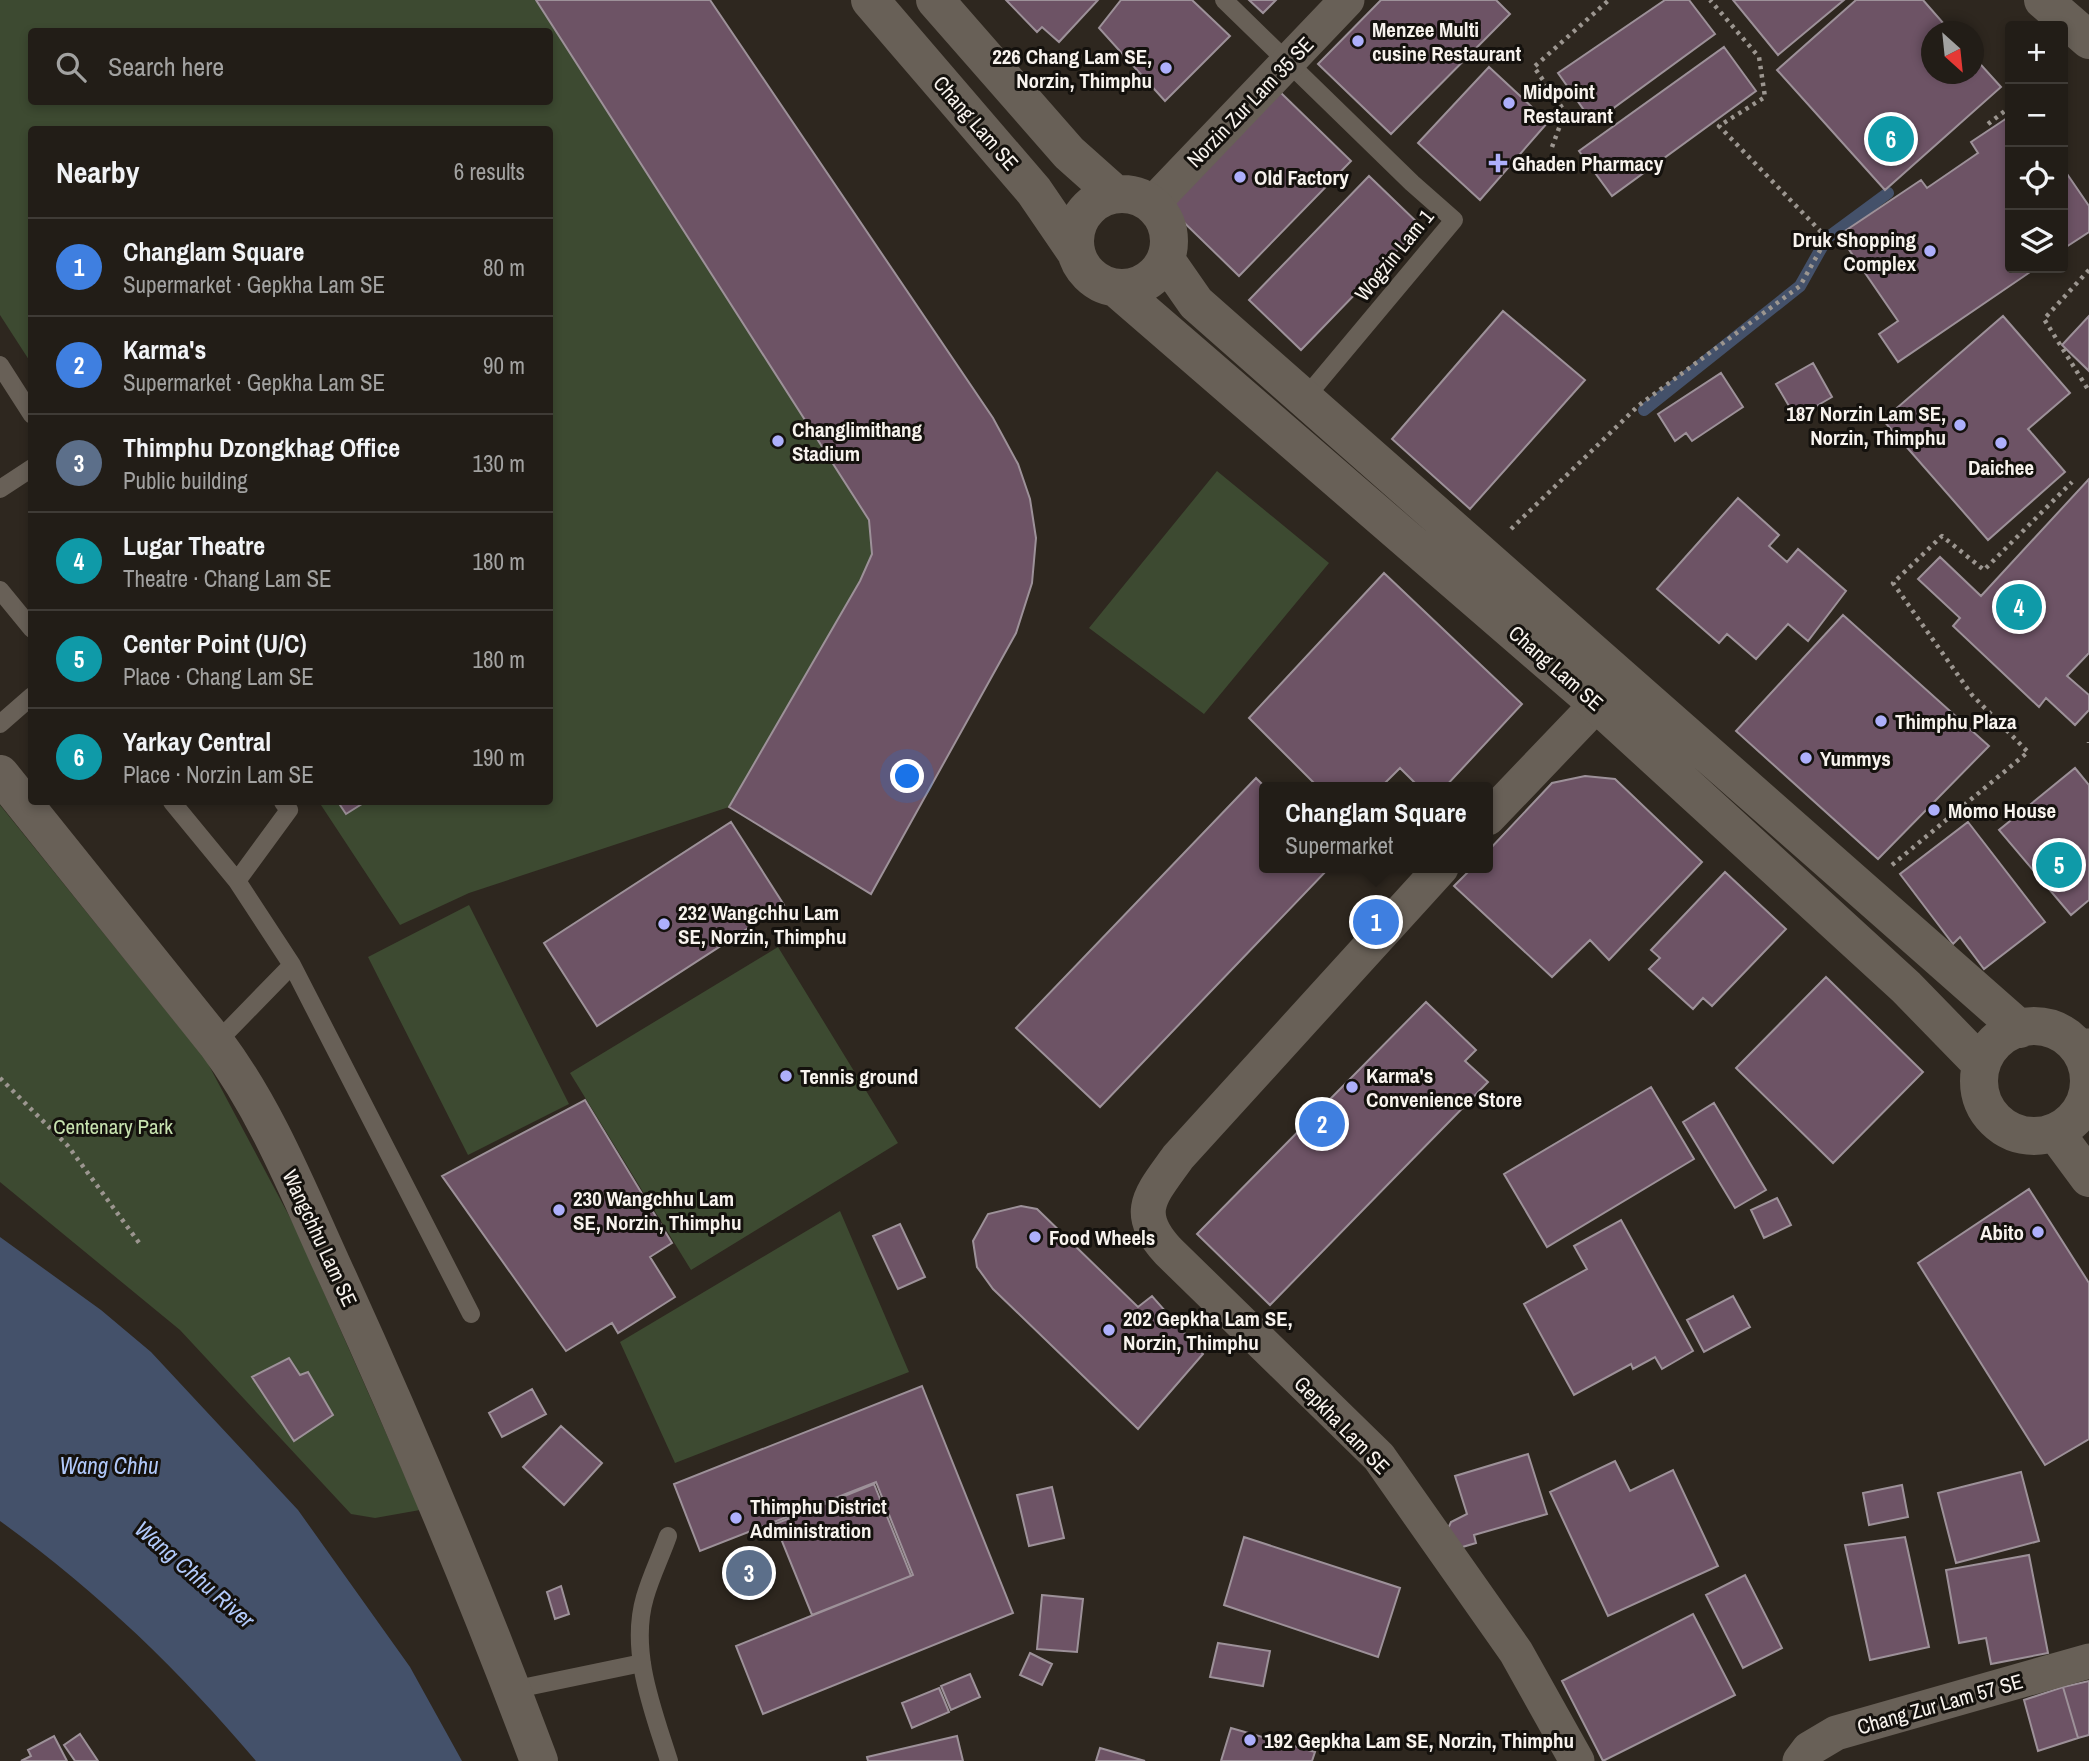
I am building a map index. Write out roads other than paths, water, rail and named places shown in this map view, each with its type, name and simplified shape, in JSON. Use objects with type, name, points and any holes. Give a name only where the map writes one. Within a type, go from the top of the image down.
[{"type":"main road","name":"Chang Lam SE","points":[[870,0],[1034,191],[1075,251]]},
{"type":"main road","points":[[935,0],[1069,153],[1115,194]]},
{"type":"main road","points":[[2043,0],[2089,40]]},
{"type":"main road","points":[[1115,194],[1141,197],[1152,204],[1163,215],[1169,230],[1170,246],[1158,273],[1131,288],[1116,288],[1090,276],[1075,251],[1077,228],[1088,208],[1115,194]]},
{"type":"main road","name":"Chang Lam SE","points":[[1166,260],[1196,303],[2020,1029]]},
{"type":"main road","name":"Chang Lam SE","points":[[1116,288],[1597,704],[1906,987],[1981,1064]]},
{"type":"main road","name":"Wangchhu Lam SE","points":[[0,774],[216,1043],[246,1086],[358,1322],[512,1690],[539,1761]]},
{"type":"main road","points":[[2047,1028],[2084,1049],[2089,1078],[2088,1093],[2081,1109],[2070,1123],[2055,1132],[2035,1137],[2015,1134],[1998,1124],[1985,1108],[1979,1090],[1981,1064],[1994,1043],[2020,1029],[2047,1028]]},
{"type":"main road","points":[[2055,1132],[2089,1178]]},
{"type":"street","name":"Norzin Zur Lam 35 SE","points":[[1152,204],[1347,0]]},
{"type":"street","points":[[1493,813],[1597,704]]},
{"type":"street","name":"Gepkha Lam SE","points":[[1436,873],[1178,1157],[1147,1204],[1147,1221],[1154,1236],[1168,1251],[1379,1457],[1516,1652],[1577,1761]]},
{"type":"street","name":"Chang Zur Lam 57 SE","points":[[1800,1761],[1809,1749],[1836,1732],[2089,1661]]},
{"type":"lane","points":[[1224,0],[1287,62]]},
{"type":"lane","name":"Wogzin Lam 1","points":[[1287,62],[1454,220],[1305,398]]},
{"type":"lane","points":[[0,365],[28,409]]},
{"type":"lane","points":[[0,489],[28,471]]},
{"type":"lane","points":[[0,590],[28,624]]},
{"type":"lane","points":[[0,724],[28,700]]},
{"type":"lane","points":[[174,805],[237,881],[292,965],[471,1314]]},
{"type":"lane","points":[[237,881],[289,810],[285,805]]},
{"type":"lane","points":[[216,1043],[292,965]]},
{"type":"lane","points":[[668,1536],[644,1599],[639,1635],[642,1663],[669,1761]]},
{"type":"lane","points":[[512,1690],[642,1663]]},
{"type":"water","name":"Wang Chhu","points":[[0,1237],[101,1310],[151,1352],[298,1510],[410,1667],[462,1761],[256,1761],[197,1695],[135,1633],[70,1575],[0,1521]]},
{"type":"waterway","points":[[1644,410],[1800,286],[1827,238],[1888,193]]},
{"type":"place","name":"Menzee Multi cusine Restaurant","points":[[1358,41]]},
{"type":"place","name":"226 Chang Lam SE, Norzin, Thimphu","points":[[1166,68]]},
{"type":"place","name":"Midpoint Restaurant","points":[[1509,103]]},
{"type":"place","name":"Yarkay Central","points":[[1891,139]]},
{"type":"place","name":"Ghaden Pharmacy","points":[[1498,163]]},
{"type":"place","name":"Old Factory","points":[[1240,177]]},
{"type":"place","name":"Druk Shopping Complex","points":[[1930,251]]},
{"type":"place","name":"187 Norzin Lam SE, Norzin, Thimphu","points":[[1960,425]]},
{"type":"place","name":"Changlimithang Stadium","points":[[778,441]]},
{"type":"place","name":"Daichee","points":[[2001,443]]},
{"type":"place","name":"Lugar Theatre","points":[[2019,607]]},
{"type":"place","name":"Thimphu Plaza","points":[[1881,721]]},
{"type":"place","name":"Yummys","points":[[1806,758]]},
{"type":"place","name":"Momo House","points":[[1934,810]]},
{"type":"place","name":"Center Point (U/C)","points":[[2059,865]]},
{"type":"place","name":"Changlam Square","points":[[1376,922]]},
{"type":"place","name":"232 Wangchhu Lam SE, Norzin, Thimphu","points":[[664,924]]},
{"type":"place","name":"Tennis ground","points":[[786,1076]]},
{"type":"place","name":"Karma's Convenience Store","points":[[1352,1087]]},
{"type":"place","name":"Karma's","points":[[1322,1124]]},
{"type":"place","name":"230 Wangchhu Lam SE, Norzin, Thimphu","points":[[559,1210]]},
{"type":"place","name":"Abito","points":[[2038,1232]]},
{"type":"place","name":"Food Wheels","points":[[1035,1237]]},
{"type":"place","name":"202 Gepkha Lam SE, Norzin, Thimphu","points":[[1109,1330]]},
{"type":"place","name":"Thimphu District Administration","points":[[736,1518]]},
{"type":"place","name":"Thimphu Dzongkhag Office","points":[[749,1573]]},
{"type":"place","name":"192 Gepkha Lam SE, Norzin, Thimphu","points":[[1250,1740]]},
{"type":"park label","name":"Centenary Park","points":[[113,1126]]},
{"type":"water label","name":"Wang Chhu River","points":[[195,1574]]}]
